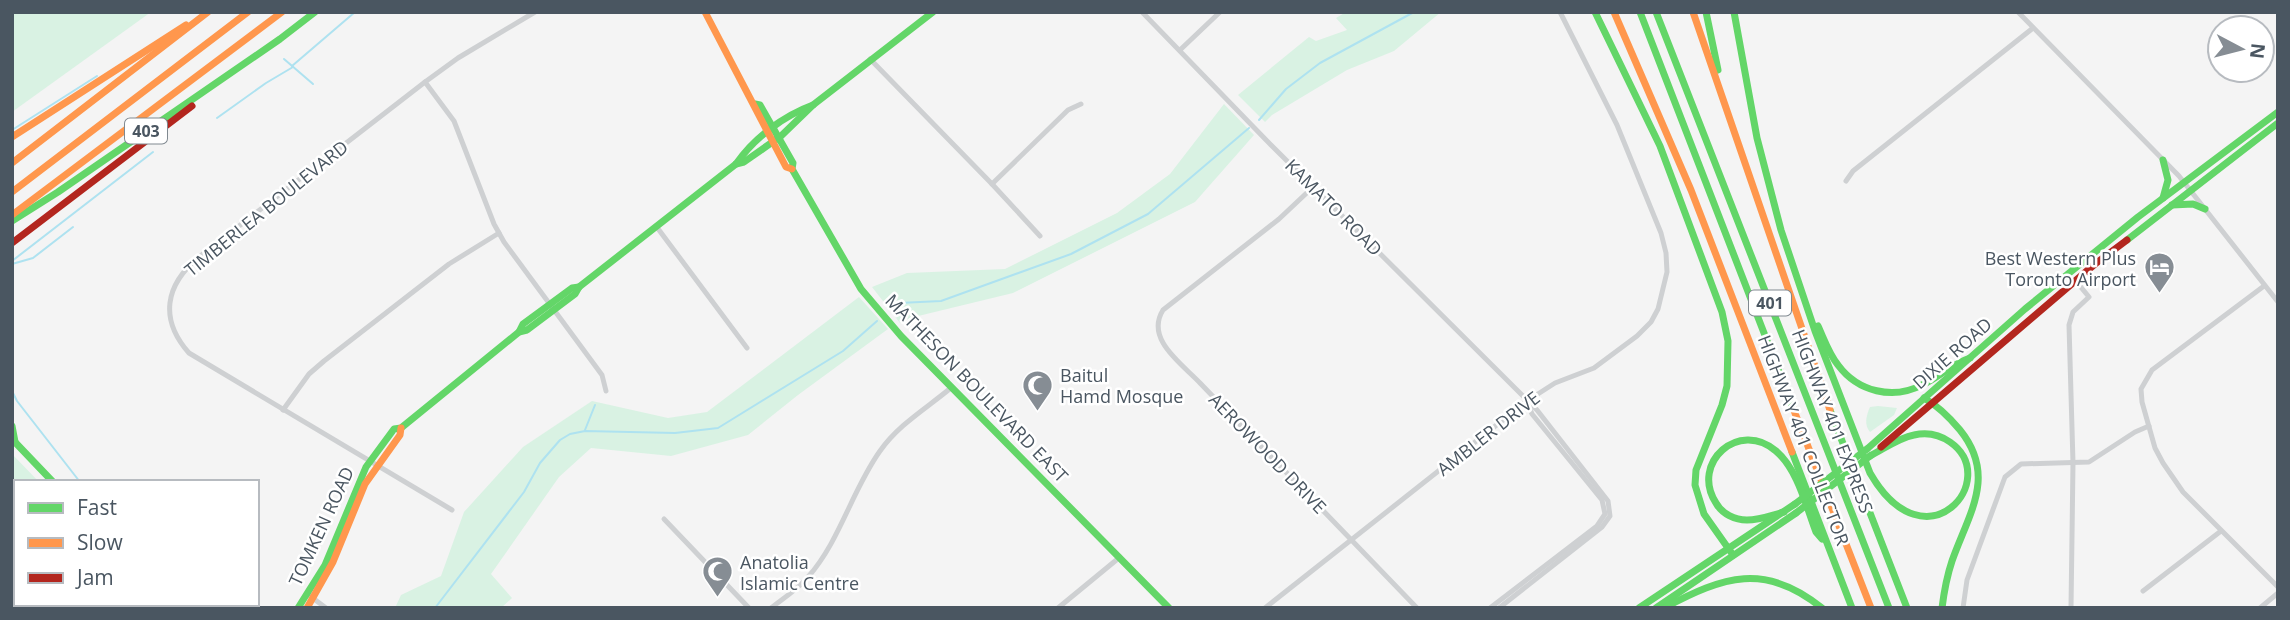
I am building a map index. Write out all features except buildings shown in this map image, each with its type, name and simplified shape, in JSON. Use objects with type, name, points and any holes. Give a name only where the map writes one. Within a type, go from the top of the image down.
[{"type":"main road","name":"403","points":[[12,192],[248,12]]},
{"type":"main road","name":"403","points":[[12,218],[282,12]]},
{"type":"main road","name":"403","points":[[12,218],[58,192],[315,12]]},
{"type":"main road","name":"MATHESON BOULEVARD EAST","points":[[705,12],[755,104],[755,109],[793,163],[792,169],[861,289],[901,336],[1169,608]]},
{"type":"main road","name":"TOMKEN ROAD","points":[[307,608],[311,597],[330,569],[374,463],[400,435],[401,428],[519,332],[523,324],[550,308],[572,288],[579,287],[736,164],[740,156],[773,135],[802,108],[813,105],[933,12]]},
{"type":"main road","points":[[1595,12],[1660,146],[1722,312],[1728,341],[1727,386],[1696,470],[1695,485],[1698,502],[1704,514],[1730,552]]},
{"type":"main road","name":"HIGHWAY 401 COLLECTOR","points":[[1614,12],[1691,190],[1852,608]]},
{"type":"main road","name":"HIGHWAY 401 EXPRESS","points":[[1640,12],[1871,608]]},
{"type":"main road","name":"HIGHWAY 401 EXPRESS","points":[[1656,12],[1889,608]]},
{"type":"main road","name":"HIGHWAY 401 COLLECTOR","points":[[1693,12],[1829,407],[1907,608]]},
{"type":"main road","points":[[1706,12],[1723,99]]},
{"type":"main road","points":[[1734,12],[1767,178],[1797,280],[1869,469],[1883,493],[1895,506],[1907,512],[1932,517],[1955,505],[1966,487],[1968,474],[1964,455],[1954,444],[1939,436],[1924,433],[1908,436],[1869,452]]},
{"type":"main road","points":[[12,137],[205,14]]},
{"type":"main road","points":[[12,163],[205,14]]},
{"type":"main road","points":[[12,243],[280,39]]},
{"type":"main road","name":"DIXIE ROAD","points":[[1869,452],[1924,398],[2025,309],[2162,198],[2278,112]]},
{"type":"main road","name":"DIXIE ROAD","points":[[1639,608],[1796,508],[1933,403],[2075,280],[2278,123]]},
{"type":"main road","points":[[2162,198],[2168,180],[2163,160]]},
{"type":"main road","points":[[2171,205],[2193,204],[2205,209]]},
{"type":"main road","points":[[12,248],[43,225],[52,213]]},
{"type":"main road","points":[[1797,280],[1840,369],[1858,385],[1880,393],[1902,393],[1923,386],[1951,366],[1970,358]]},
{"type":"main road","points":[[1924,398],[1964,432],[1975,448],[1980,471],[1977,494],[1945,583],[1942,608]]},
{"type":"main road","points":[[12,426],[14,441],[51,480]]},
{"type":"main road","points":[[1784,512],[1754,520],[1742,520],[1720,509],[1709,492],[1707,479],[1710,464],[1720,450],[1738,440],[1750,439],[1765,443],[1776,450],[1787,466],[1816,531],[1829,548]]},
{"type":"main road","name":"DIXIE ROAD","points":[[1656,608],[1784,512],[1796,508]]},
{"type":"main road","points":[[1664,608],[1694,591],[1737,579],[1762,577],[1784,582],[1807,593],[1822,608]]},
{"type":"main road","name":"TOMKEN ROAD","points":[[298,608],[311,597]]},
{"type":"street","name":"TIMBERLEA BOULEVARD","points":[[452,510],[201,361],[186,349],[174,333],[169,312],[174,286],[194,261],[425,82],[458,58],[535,12]]},
{"type":"street","name":"KAMATO ROAD","points":[[1142,12],[1527,401]]},
{"type":"street","points":[[1181,50],[1220,12]]},
{"type":"street","name":"AMBLER DRIVE","points":[[1265,608],[1527,401],[1555,383],[1594,368],[1637,336],[1658,309],[1667,272],[1661,233],[1617,125],[1560,12]]},
{"type":"street","points":[[2018,12],[2184,182],[2278,302]]},
{"type":"street","points":[[1846,181],[1853,171],[2033,28]]},
{"type":"street","points":[[870,59],[1040,236]]},
{"type":"street","points":[[425,82],[454,121],[499,233],[513,257],[602,375],[606,391]]},
{"type":"street","points":[[992,184],[1068,110],[1081,104]]},
{"type":"street","name":"AEROWOOD DRIVE","points":[[1313,187],[1279,219],[1167,306],[1159,316],[1157,329],[1165,346],[1418,608]]},
{"type":"street","points":[[656,226],[747,348]]},
{"type":"street","points":[[283,410],[309,374],[324,361],[449,264],[499,233]]},
{"type":"street","points":[[2071,608],[2073,463],[2069,325],[2073,312],[2089,297],[2075,280]]},
{"type":"street","points":[[2264,286],[2152,370],[2141,389],[2155,448],[2172,478],[2278,587]]},
{"type":"street","points":[[771,608],[801,584],[818,565],[869,467],[888,441],[907,422],[952,387]]},
{"type":"street","points":[[1490,608],[1597,526],[1605,512],[1602,500],[1532,414],[1527,401]]},
{"type":"street","points":[[1499,608],[1597,532],[1608,521],[1611,513],[1608,500],[1546,420],[1527,401]]},
{"type":"street","points":[[1963,608],[1968,580],[2005,477],[2021,464],[2090,462],[2134,432],[2149,426]]},
{"type":"street","points":[[664,519],[749,608]]},
{"type":"street","points":[[2143,591],[2221,531]]},
{"type":"street","points":[[1058,608],[1120,557]]},
{"type":"street","points":[[2260,608],[2278,593]]},
{"type":"street","points":[[311,597],[326,608]]},
{"type":"green space","points":[[12,12],[151,12],[12,112]]},
{"type":"green space","points":[[1346,12],[1441,12],[1394,51],[1347,70],[1272,115],[1265,122],[1238,95],[1309,37],[1316,41],[1347,30],[1336,18]]},
{"type":"green space","points":[[1224,104],[1254,135],[1195,202],[1013,293],[910,318],[900,323],[872,287],[907,273],[1005,269],[1117,213],[1170,174]]},
{"type":"green space","points":[[859,297],[888,329],[748,435],[671,456],[591,448],[559,477],[491,574],[512,598],[501,608],[395,608],[401,595],[441,576],[464,512],[523,447],[592,401],[668,418],[707,412]]},
{"type":"green space","points":[[1870,407],[1897,408],[1894,415],[1870,432],[1866,423],[1867,414]]},
{"type":"green space","points":[[12,454],[37,480],[14,480],[12,597]]},
{"type":"waterway","points":[[292,66],[355,12]]},
{"type":"waterway","points":[[1259,120],[1286,89],[1320,63],[1414,12]]},
{"type":"waterway","points":[[284,59],[313,84]]},
{"type":"waterway","points":[[217,118],[293,67]]},
{"type":"waterway","points":[[12,130],[97,76]]},
{"type":"waterway","points":[[894,307],[899,303],[941,301],[1071,254],[1148,214],[1249,128]]},
{"type":"waterway","points":[[12,261],[153,152]]},
{"type":"waterway","points":[[12,264],[33,258],[73,227]]},
{"type":"waterway","points":[[435,608],[524,492],[540,463],[560,440],[570,434],[585,431],[675,433],[718,428],[843,351],[877,321]]},
{"type":"waterway","points":[[12,391],[78,480]]},
{"type":"waterway","points":[[585,430],[595,405]]},
{"type":"traffic: fast","points":[[12,221],[280,39],[315,12]]},
{"type":"traffic: fast","points":[[736,164],[744,162],[781,136],[813,105],[933,12]]},
{"type":"traffic: fast","points":[[1595,12],[1660,146],[1722,312],[1728,341],[1727,386],[1696,470],[1695,485],[1704,514],[1733,555]]},
{"type":"traffic: fast","points":[[1640,12],[1793,408]]},
{"type":"traffic: fast","points":[[1656,12],[1889,608]]},
{"type":"traffic: fast","points":[[1706,12],[1718,70]]},
{"type":"traffic: fast","points":[[1734,12],[1757,138],[1781,230],[1815,331],[1870,473],[1892,501],[1914,514],[1934,516],[1951,508],[1963,494],[1968,476],[1964,458],[1950,442],[1942,438],[1924,434],[1908,436],[1870,456]]},
{"type":"traffic: fast","points":[[755,104],[760,105],[793,163],[792,169],[861,289],[901,336],[1169,608]]},
{"type":"traffic: fast","points":[[298,608],[325,565],[366,467],[394,429],[401,428],[519,332],[527,330],[575,294],[579,287],[736,164],[751,145],[770,129],[813,105]]},
{"type":"traffic: fast","points":[[1867,449],[2025,309],[2138,217],[2278,112]]},
{"type":"traffic: fast","points":[[2127,240],[2278,123]]},
{"type":"traffic: fast","points":[[2163,160],[2168,180],[2163,198]]},
{"type":"traffic: fast","points":[[2172,205],[2193,204],[2205,209]]},
{"type":"traffic: fast","points":[[519,332],[523,324],[572,288],[579,287]]},
{"type":"traffic: fast","points":[[1818,326],[1832,356],[1846,374],[1855,382],[1877,391],[1911,390],[1970,358]]},
{"type":"traffic: fast","points":[[1924,398],[1943,412],[1960,430],[1977,463],[1976,495],[1950,567],[1942,608]]},
{"type":"traffic: fast","points":[[1830,410],[1907,608]]},
{"type":"traffic: fast","points":[[12,426],[15,442]]},
{"type":"traffic: fast","points":[[12,439],[51,480]]},
{"type":"traffic: fast","points":[[1784,512],[1747,520],[1725,513],[1716,503],[1710,488],[1709,474],[1722,450],[1747,440],[1762,442],[1776,451],[1796,478],[1816,532],[1822,539]]},
{"type":"traffic: fast","points":[[1795,504],[1867,449]]},
{"type":"traffic: fast","points":[[1792,452],[1852,608]]},
{"type":"traffic: fast","points":[[1796,513],[1870,456]]},
{"type":"traffic: fast","points":[[1639,608],[1795,504]]},
{"type":"traffic: fast","points":[[1656,608],[1796,513]]},
{"type":"traffic: fast","points":[[1664,608],[1706,588],[1744,579],[1763,579],[1782,584],[1822,608]]},
{"type":"traffic: slow","points":[[12,163],[208,12]]},
{"type":"traffic: slow","points":[[12,192],[248,12]]},
{"type":"traffic: slow","points":[[12,215],[282,12]]},
{"type":"traffic: slow","points":[[705,12],[786,167],[792,169]]},
{"type":"traffic: slow","points":[[1614,12],[1691,190],[1792,452]]},
{"type":"traffic: slow","points":[[1693,12],[1830,410]]},
{"type":"traffic: slow","points":[[12,137],[186,25]]},
{"type":"traffic: slow","points":[[1793,408],[1871,608]]},
{"type":"traffic: slow","points":[[307,608],[333,562],[365,484],[400,435],[401,428]]},
{"type":"traffic: jam","points":[[12,243],[192,106]]},
{"type":"traffic: jam","points":[[1881,447],[2095,264],[2127,240]]},
{"type":"place","name":"Best Western Plus Toronto Airport","points":[[2159,295]]},
{"type":"place","name":"Baitul Hamd Mosque","points":[[1037,412]]},
{"type":"place","name":"Anatolia Islamic Centre","points":[[717,599]]}]
